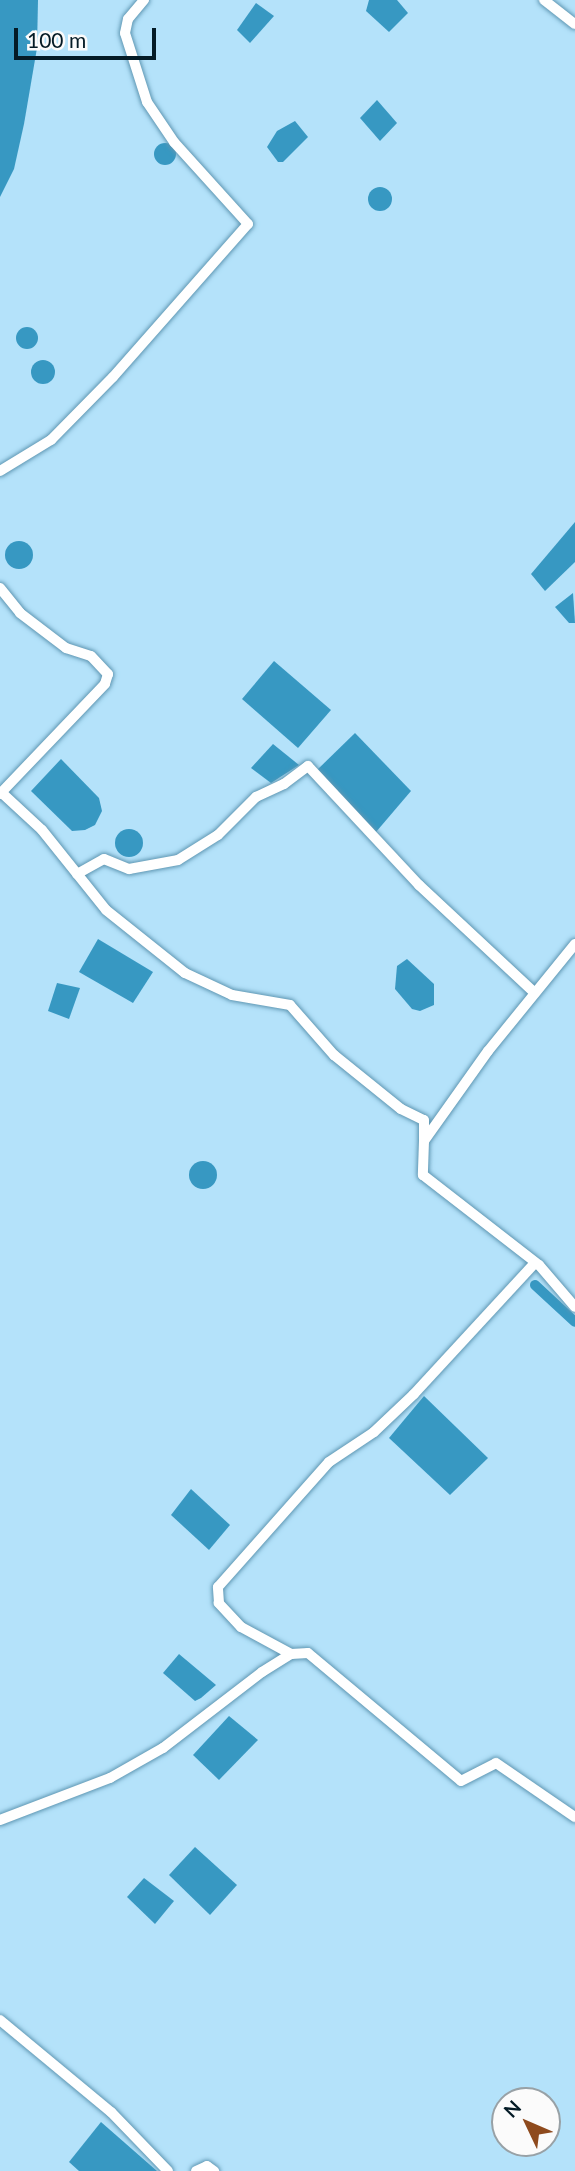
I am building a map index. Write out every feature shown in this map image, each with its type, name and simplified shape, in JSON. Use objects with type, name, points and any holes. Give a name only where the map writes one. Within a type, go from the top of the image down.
[{"type":"street","points":[[0,471],[51,440],[113,377],[248,224],[174,142],[147,102],[125,33],[128,19],[144,0]]},
{"type":"street","points":[[544,0],[575,24]]},
{"type":"street","points":[[0,589],[20,613],[66,649],[90,656],[108,674],[105,684],[1,794],[42,830],[106,910],[185,973],[232,995],[290,1005],[334,1055],[401,1109],[424,1119],[423,1175],[535,1263],[575,1307]]},
{"type":"street","points":[[77,874],[104,859],[130,869],[178,860],[219,835],[256,797],[284,784],[308,766],[419,885],[535,993]]},
{"type":"street","points":[[424,1141],[575,944]]},
{"type":"street","points":[[535,1263],[414,1394],[374,1432],[329,1462],[218,1587],[219,1603],[241,1627],[291,1654],[307,1653],[461,1782],[496,1763],[575,1817]]},
{"type":"street","points":[[0,1820],[121,1772],[163,1748],[291,1654]]},
{"type":"street","points":[[0,2020],[111,2112],[168,2171]]},
{"type":"street","points":[[195,2171],[207,2166],[214,2171]]},
{"type":"water","points":[[0,0],[38,0],[37,48],[24,124],[14,169],[0,197]]},
{"type":"water","points":[[369,0],[397,0],[408,13],[389,32],[366,11]]},
{"type":"water","points":[[256,3],[274,16],[250,43],[237,30]]},
{"type":"water","points":[[377,100],[397,123],[380,141],[360,118]]},
{"type":"water","points":[[295,121],[308,137],[283,162],[278,162],[267,147],[277,131]]},
{"type":"water","points":[[165,143],[173,146],[176,154],[173,162],[165,165],[157,162],[154,154],[157,146]]},
{"type":"water","points":[[380,187],[388,191],[392,199],[388,207],[380,211],[372,207],[368,199],[372,191]]},
{"type":"water","points":[[27,327],[35,330],[38,338],[35,346],[27,349],[19,346],[16,338],[19,330]]},
{"type":"water","points":[[43,360],[52,363],[55,372],[52,381],[43,384],[34,381],[31,372],[34,363]]},
{"type":"water","points":[[575,522],[575,562],[545,591],[531,574]]},
{"type":"water","points":[[19,541],[29,545],[33,555],[29,565],[19,569],[9,565],[5,555],[9,545]]},
{"type":"water","points":[[573,593],[575,623],[569,623],[555,607]]},
{"type":"water","points":[[274,661],[331,710],[298,748],[242,699]]},
{"type":"water","points":[[355,733],[411,791],[376,832],[316,771]]},
{"type":"water","points":[[273,744],[299,765],[271,783],[251,768]]},
{"type":"water","points":[[61,759],[99,798],[102,811],[95,825],[85,830],[72,831],[31,791]]},
{"type":"water","points":[[129,829],[139,833],[143,843],[139,853],[129,857],[119,853],[115,843],[119,833]]},
{"type":"water","points":[[98,939],[153,972],[133,1003],[79,972]]},
{"type":"water","points":[[407,959],[434,984],[434,1005],[420,1011],[412,1009],[395,989],[397,966]]},
{"type":"water","points":[[57,983],[80,988],[69,1019],[48,1011]]},
{"type":"water","points":[[203,1161],[213,1165],[217,1175],[213,1185],[203,1189],[193,1185],[189,1175],[193,1165]]},
{"type":"water","points":[[424,1396],[488,1458],[450,1495],[389,1438]]},
{"type":"water","points":[[191,1489],[230,1525],[209,1550],[171,1515]]},
{"type":"water","points":[[179,1654],[216,1685],[195,1701],[163,1673]]},
{"type":"water","points":[[229,1716],[258,1740],[219,1780],[193,1755]]},
{"type":"water","points":[[195,1847],[237,1885],[210,1915],[169,1875]]},
{"type":"water","points":[[144,1878],[174,1901],[155,1924],[127,1897]]},
{"type":"water","points":[[101,2122],[157,2171],[79,2171],[69,2162]]},
{"type":"waterway","points":[[535,1285],[575,1322]]}]
